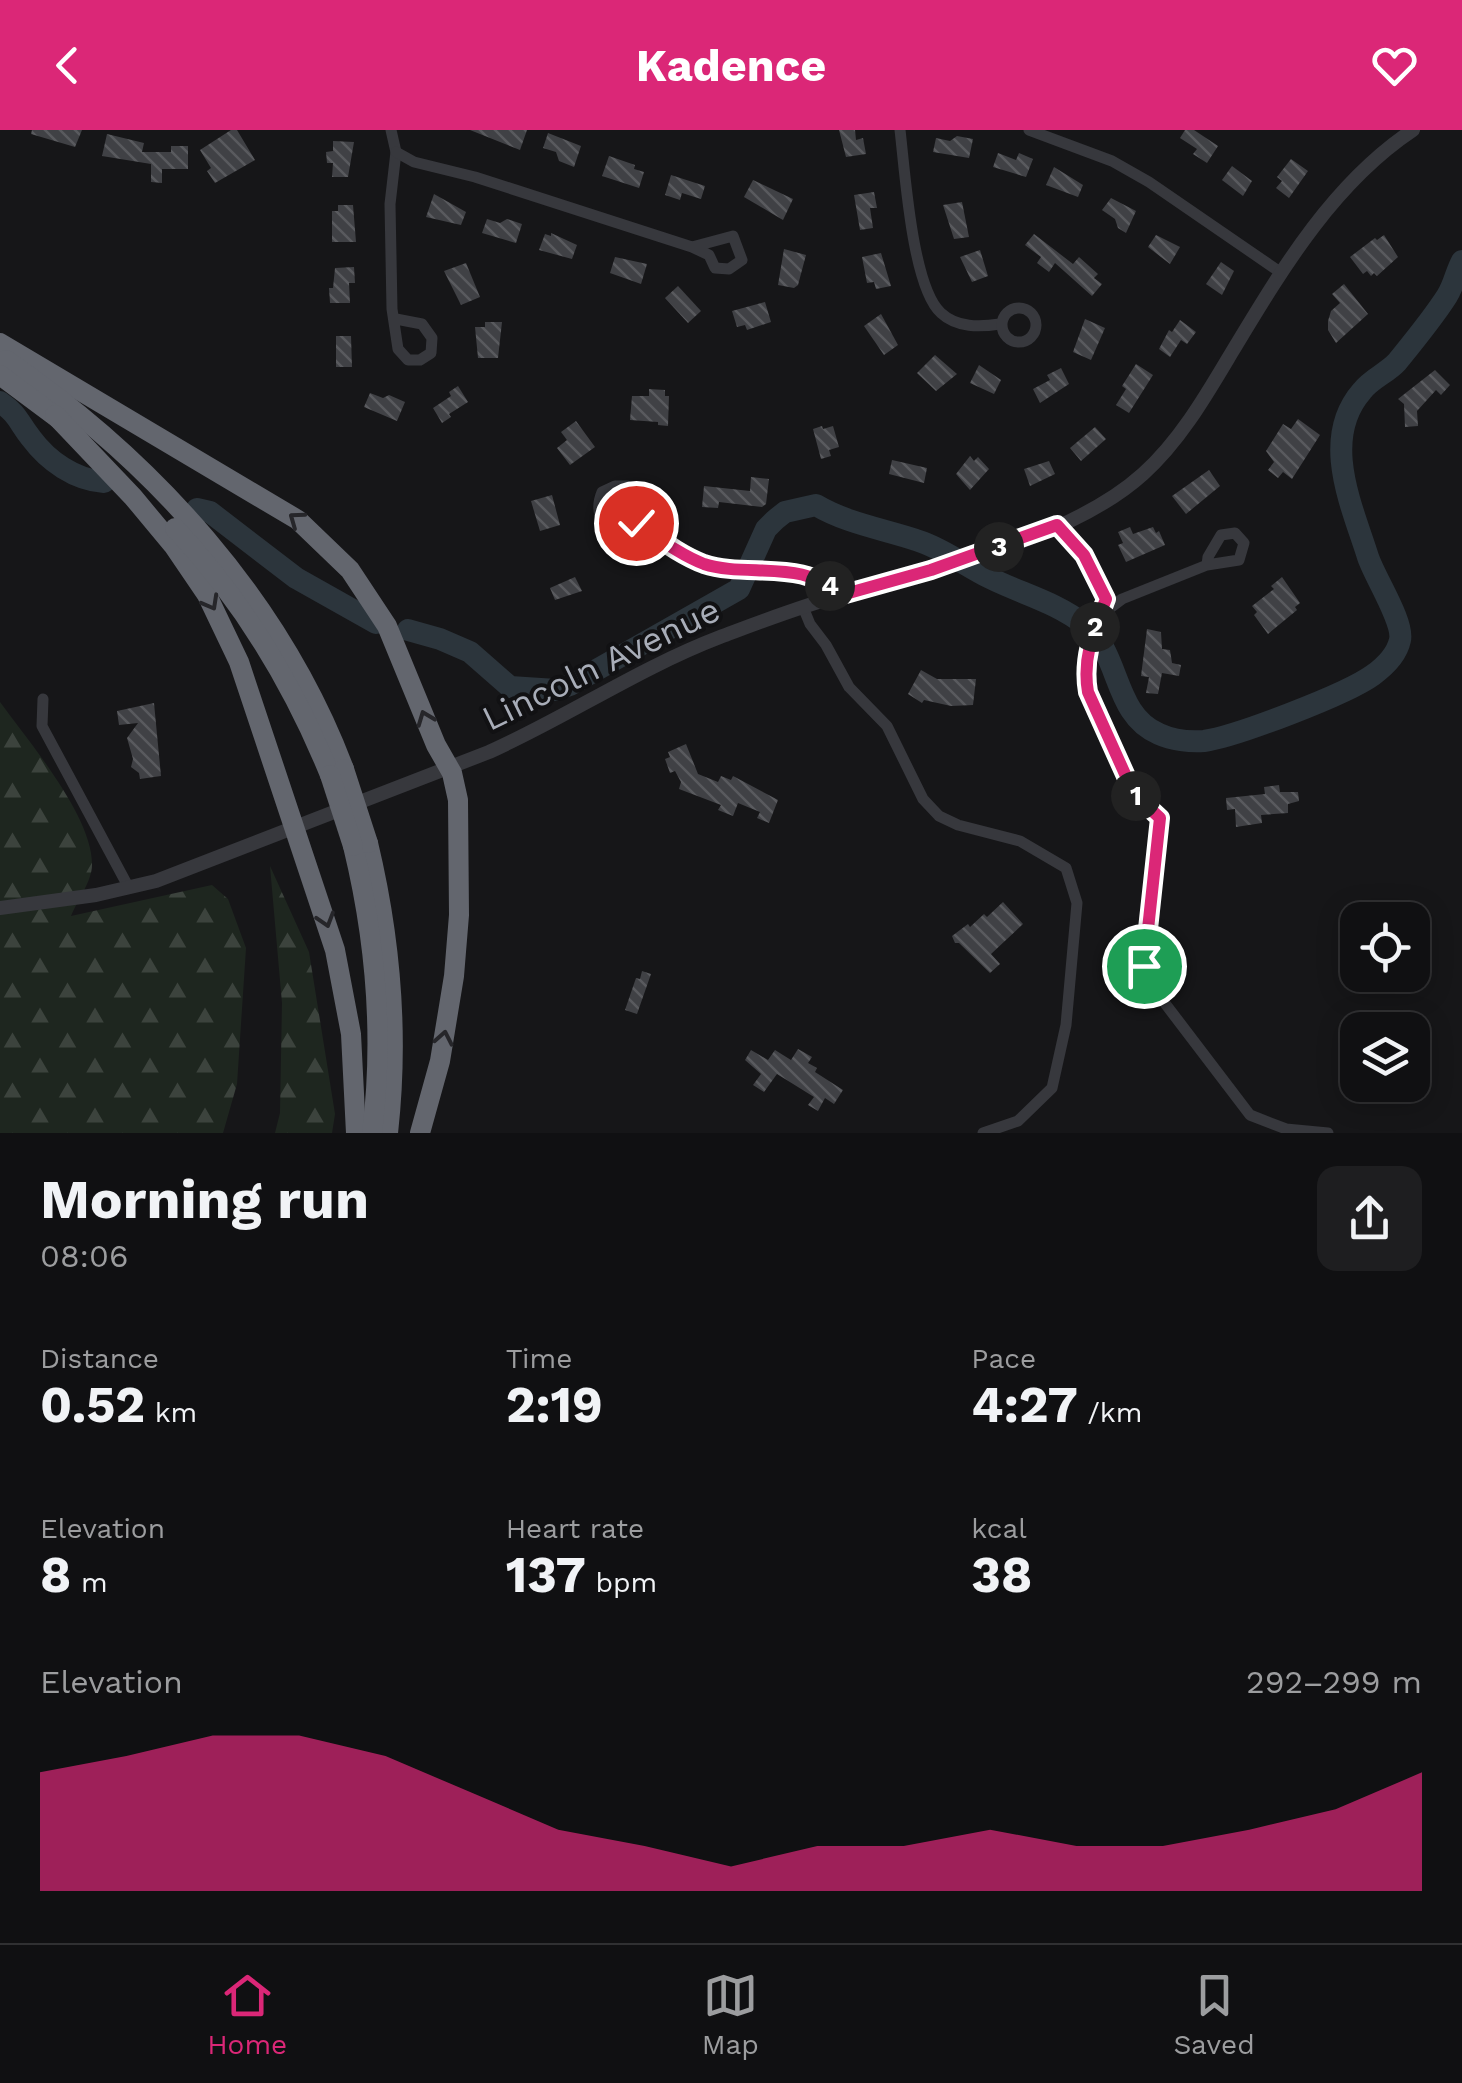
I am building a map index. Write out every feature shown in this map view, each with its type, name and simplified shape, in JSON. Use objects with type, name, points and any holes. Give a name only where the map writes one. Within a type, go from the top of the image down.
[{"type":"highway","points":[[0,343],[286,511],[332,550],[364,588],[387,626],[456,786],[458,815],[456,955],[444,1039],[420,1133]]},
{"type":"highway","points":[[0,356],[128,458],[218,554],[282,644],[315,702],[384,922],[392,998],[388,1133]]},
{"type":"highway","points":[[0,375],[113,465],[211,570],[261,639],[337,772]]},
{"type":"highway","points":[[55,415],[132,497],[192,571],[227,634],[255,702],[292,828],[326,919],[342,984],[352,1053],[356,1133]]},
{"type":"highway","points":[[360,844],[378,1009],[372,1133]]},
{"type":"street","points":[[391,130],[396,152],[390,204],[392,308],[396,318]]},
{"type":"street","points":[[900,130],[916,250],[930,298],[951,320],[968,326],[1000,324]]},
{"type":"street","points":[[1029,130],[1112,161],[1280,272]]},
{"type":"street","name":"Lincoln Avenue","points":[[0,908],[130,888],[534,732],[625,680],[715,639],[803,607],[931,570],[1086,512],[1144,474],[1166,449],[1206,395],[1280,272],[1334,200],[1413,130]]},
{"type":"street","points":[[396,152],[414,162],[692,246]]},
{"type":"street","points":[[636,523],[702,563],[732,570],[807,575],[828,583],[838,596]]},
{"type":"street","points":[[1057,525],[1084,555],[1106,599],[1088,646],[1086,677],[1096,712],[1112,738],[1134,794],[1160,818],[1144,966],[1150,985],[1250,1116],[1286,1128],[1328,1133]]},
{"type":"street","points":[[1099,617],[1122,599],[1208,565]]},
{"type":"street","points":[[803,607],[850,687],[887,726],[924,799],[939,816],[1020,841],[1066,868],[1077,903],[1066,1025],[1052,1088],[1018,1121],[983,1133]]},
{"type":"street","points":[[43,699],[42,726],[130,888]]},
{"type":"green space","points":[[0,702],[71,803],[90,846],[91,871],[71,916],[212,885],[228,899],[246,948],[237,1084],[223,1133],[0,1133]]},
{"type":"green space","points":[[270,866],[309,952],[335,1114],[332,1133],[275,1133],[280,1113],[282,1003]]},
{"type":"building","points":[[32,130],[82,130],[75,147],[31,134]]},
{"type":"building","points":[[237,130],[255,160],[215,183],[200,150]]},
{"type":"building","points":[[470,130],[527,130],[520,150]]},
{"type":"building","points":[[839,130],[855,130],[856,140],[863,138],[866,154],[846,157]]},
{"type":"building","points":[[1185,130],[1194,130],[1218,146],[1207,163],[1193,154],[1197,149],[1180,138]]},
{"type":"building","points":[[548,133],[581,146],[574,167],[559,161],[556,152],[543,148]]},
{"type":"building","points":[[107,134],[144,143],[142,152],[171,152],[171,146],[188,146],[188,169],[162,169],[162,183],[151,182],[151,164],[102,156]]},
{"type":"building","points":[[957,136],[973,139],[969,158],[933,152],[936,138],[950,141]]},
{"type":"building","points":[[333,141],[354,142],[348,177],[332,177],[333,163],[327,163],[326,152],[333,151]]},
{"type":"building","points":[[998,153],[1016,160],[1019,153],[1033,159],[1026,177],[993,167]]},
{"type":"building","points":[[609,156],[644,172],[639,188],[602,176]]},
{"type":"building","points":[[1291,159],[1308,171],[1289,198],[1276,188],[1282,181],[1277,177]]},
{"type":"building","points":[[1232,166],[1252,181],[1243,196],[1222,180]]},
{"type":"building","points":[[1054,167],[1083,185],[1078,197],[1046,185]]},
{"type":"building","points":[[671,175],[705,186],[701,199],[682,193],[680,200],[665,195]]},
{"type":"building","points":[[753,180],[793,199],[783,220],[744,197]]},
{"type":"building","points":[[874,192],[877,208],[870,208],[873,228],[860,230],[854,195]]},
{"type":"building","points":[[434,194],[466,212],[461,225],[426,217]]},
{"type":"building","points":[[1111,198],[1136,211],[1126,233],[1102,210]]},
{"type":"building","points":[[962,202],[969,237],[954,239],[943,205]]},
{"type":"building","points":[[338,205],[353,205],[356,242],[332,242],[332,211],[338,211]]},
{"type":"building","points":[[487,219],[522,224],[516,243],[482,233]]},
{"type":"building","points":[[545,234],[577,245],[572,259],[539,250]]},
{"type":"building","points":[[1034,234],[1073,264],[1079,257],[1098,274],[1094,278],[1102,284],[1092,296],[1055,263],[1049,272],[1037,263],[1041,257],[1025,245]]},
{"type":"building","points":[[1156,235],[1180,247],[1170,264],[1148,247]]},
{"type":"building","points":[[1384,235],[1398,257],[1377,276],[1367,271],[1363,274],[1350,257]]},
{"type":"building","points":[[784,249],[806,255],[794,288],[778,285]]},
{"type":"building","points":[[980,250],[988,276],[972,282],[960,257]]},
{"type":"building","points":[[881,253],[891,286],[876,289],[874,282],[867,283],[862,257]]},
{"type":"building","points":[[615,257],[647,264],[641,284],[610,273]]},
{"type":"building","points":[[1221,262],[1234,271],[1222,295],[1206,284]]},
{"type":"building","points":[[466,263],[480,297],[461,305],[444,271]]},
{"type":"building","points":[[354,267],[355,283],[349,283],[350,303],[330,303],[329,288],[333,288],[335,268]]},
{"type":"building","points":[[1344,284],[1368,314],[1336,343],[1328,330],[1328,321],[1331,311],[1340,303],[1332,294]]},
{"type":"building","points":[[678,286],[701,311],[688,323],[665,298]]},
{"type":"building","points":[[765,302],[771,322],[747,330],[745,325],[737,327],[732,311]]},
{"type":"building","points":[[881,314],[898,345],[884,355],[864,326]]},
{"type":"building","points":[[1085,319],[1105,328],[1091,360],[1073,352]]},
{"type":"building","points":[[1180,320],[1196,332],[1187,344],[1181,340],[1170,357],[1159,349],[1169,330],[1172,332]]},
{"type":"building","points":[[485,322],[502,322],[498,358],[478,358],[475,327],[485,327]]},
{"type":"building","points":[[336,336],[351,336],[352,367],[336,367]]},
{"type":"building","points":[[935,355],[957,374],[936,391],[917,373]]},
{"type":"building","points":[[1136,364],[1153,375],[1129,413],[1116,405]]},
{"type":"building","points":[[979,365],[1001,380],[994,394],[970,383]]},
{"type":"building","points":[[1061,368],[1069,384],[1040,403],[1033,389]]},
{"type":"building","points":[[1435,370],[1450,385],[1441,395],[1436,390],[1417,411],[1418,426],[1405,427],[1404,404],[1398,399]]},
{"type":"building","points":[[458,386],[468,402],[442,423],[433,408]]},
{"type":"building","points":[[649,389],[665,390],[665,396],[669,396],[668,426],[630,420],[632,396],[649,396]]},
{"type":"building","points":[[370,393],[405,402],[397,421],[364,407]]},
{"type":"building","points":[[1298,419],[1320,435],[1292,479],[1283,472],[1278,478],[1268,470],[1274,462],[1266,451],[1283,424],[1291,429]]},
{"type":"building","points":[[576,421],[595,447],[570,465],[557,448],[567,440],[561,432]]},
{"type":"building","points":[[833,426],[839,447],[829,450],[831,456],[821,459],[813,429]]},
{"type":"building","points":[[1095,427],[1106,439],[1081,461],[1070,448]]},
{"type":"building","points":[[970,456],[974,461],[978,457],[989,469],[970,490],[956,474]]},
{"type":"building","points":[[892,460],[927,468],[924,483],[889,474]]},
{"type":"building","points":[[1049,461],[1055,474],[1030,486],[1024,469]]},
{"type":"building","points":[[1209,470],[1220,486],[1186,514],[1172,496]]},
{"type":"building","points":[[751,477],[769,479],[766,504],[762,507],[719,502],[718,508],[702,507],[704,486],[750,491]]},
{"type":"building","points":[[552,495],[560,525],[540,531],[531,501]]},
{"type":"building","points":[[1130,527],[1133,534],[1153,527],[1165,545],[1126,562],[1118,545],[1123,543],[1118,532]]},
{"type":"building","points":[[575,577],[582,591],[555,600],[550,588]]},
{"type":"building","points":[[1282,577],[1300,603],[1268,634],[1252,606],[1274,589],[1271,586]]},
{"type":"building","points":[[1147,629],[1161,632],[1162,649],[1170,650],[1172,663],[1181,665],[1179,676],[1162,673],[1158,694],[1146,693],[1149,677],[1141,676]]},
{"type":"building","points":[[921,670],[937,679],[976,679],[973,705],[951,706],[924,700],[922,703],[908,694]]},
{"type":"building","points":[[154,703],[161,776],[140,779],[131,767],[133,759],[127,738],[138,723],[119,725],[117,711]]},
{"type":"building","points":[[686,744],[698,774],[718,782],[721,776],[731,780],[733,776],[778,800],[769,823],[757,818],[760,812],[738,803],[733,816],[718,810],[721,805],[679,789],[681,782],[675,771],[670,773],[665,759],[670,757],[668,752]]},
{"type":"building","points":[[1279,785],[1280,792],[1298,792],[1299,801],[1288,804],[1288,813],[1261,815],[1262,823],[1236,827],[1235,809],[1227,810],[1226,798],[1265,794],[1264,787]]},
{"type":"building","points":[[1003,902],[1023,924],[991,954],[1000,964],[990,973],[952,936],[984,914],[987,917]]},
{"type":"building","points":[[642,971],[651,974],[637,1014],[625,1010]]},
{"type":"building","points":[[798,1049],[812,1057],[808,1063],[817,1068],[815,1072],[843,1090],[834,1104],[825,1098],[818,1111],[808,1105],[814,1097],[777,1074],[764,1092],[753,1085],[761,1074],[745,1060],[751,1050],[768,1060],[775,1050],[791,1060]]},
{"type":"waterway","points":[[408,630],[470,652],[510,687],[556,690],[739,589],[766,529],[785,512],[816,505],[852,521],[926,543],[1074,617],[1097,637],[1133,713],[1159,734],[1204,741],[1264,723],[1360,683],[1386,664],[1398,645],[1398,622],[1368,557],[1348,495],[1341,451],[1343,430],[1362,391],[1397,362],[1436,313],[1462,261]]},
{"type":"waterway","points":[[0,402],[54,462],[83,478],[104,482]]},
{"type":"waterway","points":[[197,509],[210,512],[296,578],[376,623]]},
{"type":"route","points":[[636,523],[702,563],[732,570],[807,575],[828,583],[838,596],[931,570],[1057,525],[1084,555],[1106,599],[1088,646],[1088,692],[1134,794],[1160,818],[1144,966]]}]
